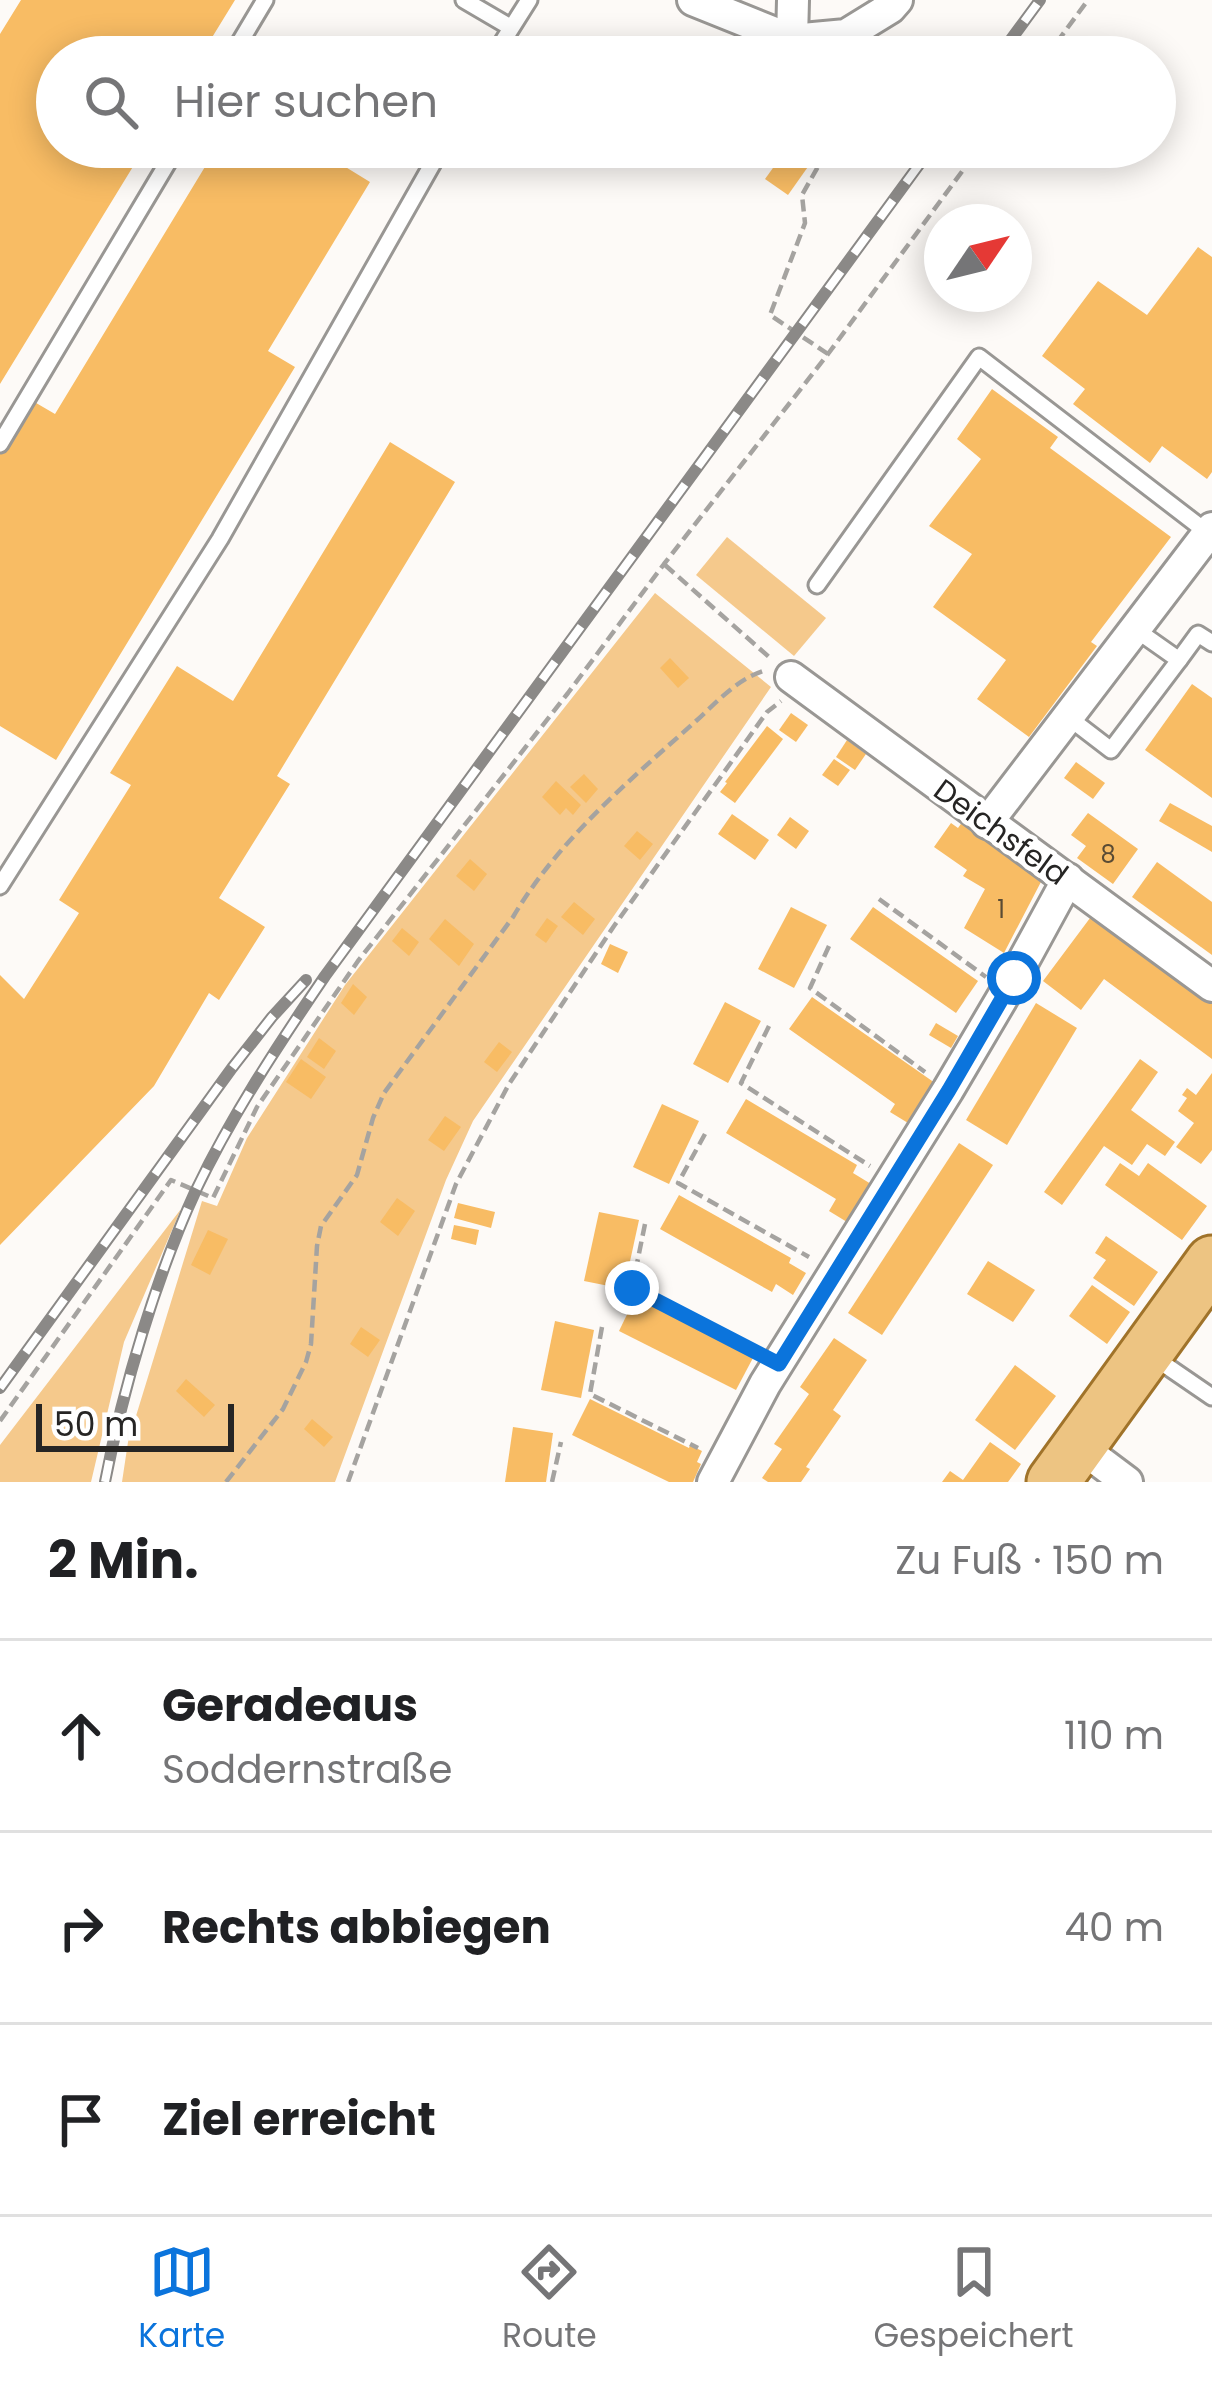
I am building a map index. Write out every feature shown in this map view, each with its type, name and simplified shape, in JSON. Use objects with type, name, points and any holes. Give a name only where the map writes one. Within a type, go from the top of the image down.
[{"type":"main road","points":[[1066,1464],[1212,1262]]},
{"type":"street","points":[[693,0],[782,36]]},
{"type":"street","points":[[792,36],[793,0]]},
{"type":"street","points":[[835,36],[846,35],[897,0]]},
{"type":"street","points":[[987,824],[1210,530]]},
{"type":"street","name":"Deichsfeld","points":[[800,684],[1212,986]]},
{"type":"street","points":[[718,1471],[949,1090],[1068,879]]},
{"type":"street","points":[[1066,1464],[1127,1482]]},
{"type":"lane","points":[[244,36],[265,0]]},
{"type":"lane","points":[[464,0],[510,28]]},
{"type":"lane","points":[[505,36],[529,0]]},
{"type":"lane","points":[[0,443],[164,168]]},
{"type":"lane","points":[[0,886],[220,539],[430,168]]},
{"type":"lane","points":[[817,585],[980,356],[1210,530]]},
{"type":"lane","points":[[1135,629],[1179,660]]},
{"type":"lane","points":[[1068,717],[1111,750],[1198,634],[1212,644]]},
{"type":"lane","points":[[1146,1353],[1212,1396]]},
{"type":"path","points":[[1061,36],[1088,0]]},
{"type":"path","points":[[817,168],[802,195],[805,223],[770,315],[828,354]]},
{"type":"path","points":[[0,1420],[171,1180],[213,1198],[256,1107],[358,961],[828,354],[965,168]]},
{"type":"path","points":[[664,564],[800,684]]},
{"type":"path","points":[[226,1482],[283,1409],[306,1362],[321,1226],[357,1175],[384,1093],[526,894],[621,787],[738,683],[769,670],[800,684]]},
{"type":"path","points":[[348,1482],[456,1184],[509,1084],[614,926],[767,712],[800,684]]},
{"type":"path","points":[[879,899],[1006,992]]},
{"type":"path","points":[[829,946],[810,988],[949,1090]]},
{"type":"path","points":[[769,1026],[741,1083],[891,1180]]},
{"type":"path","points":[[705,1134],[678,1183],[835,1272]]},
{"type":"path","points":[[645,1224],[632,1288],[779,1364]]},
{"type":"path","points":[[602,1328],[590,1394],[718,1471]]},
{"type":"path","points":[[552,1482],[562,1442]]},
{"type":"shaded area","points":[[727,537],[826,618],[794,656],[696,575]]},
{"type":"shaded area","points":[[655,593],[771,687],[473,1121],[446,1180],[335,1482],[122,1482],[128,1442],[202,1201],[217,1206],[247,1138],[345,985]]},
{"type":"shaded area","points":[[181,1209],[124,1342],[91,1482],[0,1482],[0,1445]]},
{"type":"building","points":[[21,0],[235,0],[213,36],[36,36],[36,168],[132,168],[0,384],[0,34]]},
{"type":"building","points":[[204,168],[347,168],[370,182],[268,351],[295,367],[56,760],[0,726],[0,451],[31,400],[55,414]]},
{"type":"building","points":[[773,168],[807,168],[788,195],[765,179]]},
{"type":"building","points":[[1198,247],[1212,257],[1212,472],[1207,479],[1162,446],[1150,463],[1073,404],[1085,389],[1042,356],[1098,281],[1147,315]]},
{"type":"building","points":[[992,389],[1058,437],[1050,448],[1171,537],[1091,642],[1097,646],[1029,737],[977,699],[1006,660],[933,607],[972,554],[929,526],[981,459],[957,439]]},
{"type":"building","points":[[390,442],[455,482],[277,776],[290,784],[219,898],[265,927],[219,1000],[209,993],[154,1086],[0,1245],[0,975],[24,999],[79,913],[59,900],[131,785],[110,773],[177,666],[233,701]]},
{"type":"building","points":[[670,658],[689,678],[678,688],[660,668]]},
{"type":"building","points":[[1192,684],[1212,698],[1212,798],[1145,750]]},
{"type":"building","points":[[791,713],[808,725],[796,742],[779,730]]},
{"type":"building","points":[[767,726],[783,739],[735,803],[720,792]]},
{"type":"building","points":[[847,740],[866,754],[855,770],[836,757]]},
{"type":"building","points":[[834,759],[850,770],[838,786],[822,775]]},
{"type":"building","points":[[1076,762],[1105,783],[1093,799],[1064,778]]},
{"type":"building","points":[[584,774],[598,789],[586,803],[570,787]]},
{"type":"building","points":[[556,781],[581,805],[573,815],[566,808],[560,815],[542,797]]},
{"type":"building","points":[[1170,803],[1212,826],[1212,852],[1159,821]]},
{"type":"building","points":[[1088,813],[1138,849],[1113,884],[1077,858],[1086,846],[1071,835]]},
{"type":"building","points":[[732,814],[769,840],[755,860],[718,834]]},
{"type":"building","points":[[790,817],[809,831],[796,849],[777,835]]},
{"type":"building","points":[[963,821],[1043,878],[1004,953],[964,928],[985,889],[963,876],[967,870],[934,847],[951,823],[958,828]]},
{"type":"building","points":[[637,831],[653,844],[640,860],[624,846]]},
{"type":"building","points":[[470,859],[487,874],[474,891],[456,876]]},
{"type":"building","points":[[1157,862],[1212,902],[1212,955],[1132,897]]},
{"type":"building","points":[[574,902],[595,919],[583,935],[561,917]]},
{"type":"building","points":[[791,907],[827,925],[794,988],[758,969]]},
{"type":"building","points":[[873,907],[978,981],[956,1013],[850,939]]},
{"type":"building","points":[[1093,914],[1212,1002],[1212,1059],[1104,979],[1081,1010],[1043,981]]},
{"type":"building","points":[[547,918],[558,926],[546,943],[535,935]]},
{"type":"building","points":[[445,919],[474,944],[459,966],[429,939]]},
{"type":"building","points":[[402,928],[419,942],[409,956],[392,941]]},
{"type":"building","points":[[610,944],[628,952],[618,973],[601,964]]},
{"type":"building","points":[[353,984],[367,997],[354,1015],[341,1003]]},
{"type":"building","points":[[812,997],[935,1083],[908,1123],[890,1112],[895,1104],[789,1029]]},
{"type":"building","points":[[725,1002],[761,1021],[728,1083],[693,1064]]},
{"type":"building","points":[[1036,1003],[1077,1028],[1007,1145],[966,1120]]},
{"type":"building","points":[[936,1023],[958,1036],[951,1048],[929,1035]]},
{"type":"building","points":[[319,1038],[336,1051],[324,1069],[307,1057]]},
{"type":"building","points":[[499,1042],[512,1052],[497,1072],[484,1062]]},
{"type":"building","points":[[301,1059],[326,1077],[311,1099],[286,1082]]},
{"type":"building","points":[[1140,1059],[1158,1072],[1131,1110],[1175,1142],[1165,1156],[1147,1144],[1132,1165],[1104,1146],[1062,1205],[1044,1192]]},
{"type":"building","points":[[1212,1073],[1212,1150],[1201,1164],[1176,1147],[1194,1123],[1178,1111],[1187,1098],[1182,1095],[1187,1088],[1196,1095]]},
{"type":"building","points":[[746,1099],[857,1165],[853,1173],[871,1184],[847,1222],[829,1211],[836,1199],[726,1133]]},
{"type":"building","points":[[662,1104],[699,1121],[669,1184],[633,1167]]},
{"type":"building","points":[[445,1116],[461,1127],[444,1151],[428,1140]]},
{"type":"building","points":[[959,1143],[993,1165],[882,1335],[848,1313]]},
{"type":"building","points":[[1120,1163],[1139,1176],[1148,1163],[1207,1206],[1182,1240],[1105,1185]]},
{"type":"building","points":[[679,1195],[791,1258],[789,1263],[806,1273],[793,1295],[776,1284],[772,1292],[660,1229]]},
{"type":"building","points":[[397,1198],[415,1211],[398,1236],[380,1222]]},
{"type":"building","points":[[458,1203],[495,1212],[491,1228],[454,1218]]},
{"type":"building","points":[[599,1212],[639,1220],[624,1289],[584,1281]]},
{"type":"building","points":[[454,1225],[479,1230],[476,1245],[451,1239]]},
{"type":"building","points":[[208,1230],[228,1239],[210,1275],[191,1265]]},
{"type":"building","points":[[1106,1236],[1158,1272],[1134,1306],[1093,1278],[1106,1260],[1095,1253]]},
{"type":"building","points":[[988,1261],[1035,1290],[1013,1322],[967,1294]]},
{"type":"building","points":[[1092,1285],[1130,1312],[1107,1344],[1069,1316]]},
{"type":"building","points":[[636,1296],[754,1356],[736,1390],[619,1331]]},
{"type":"building","points":[[555,1321],[594,1330],[581,1398],[541,1390]]},
{"type":"building","points":[[361,1327],[380,1340],[368,1357],[350,1344]]},
{"type":"building","points":[[834,1338],[867,1360],[833,1410],[841,1416],[801,1482],[768,1482],[762,1478],[782,1449],[774,1444],[809,1394],[800,1387]]},
{"type":"building","points":[[1015,1365],[1056,1396],[1015,1450],[975,1420]]},
{"type":"building","points":[[186,1379],[215,1405],[204,1417],[176,1391]]},
{"type":"building","points":[[590,1399],[702,1451],[693,1482],[669,1482],[572,1435]]},
{"type":"building","points":[[312,1419],[333,1437],[324,1447],[304,1429]]},
{"type":"building","points":[[513,1427],[553,1433],[546,1482],[505,1482]]},
{"type":"building","points":[[990,1442],[1021,1464],[1008,1482],[942,1482],[950,1471],[963,1480]]},
{"type":"railway","points":[[1013,36],[1040,0]]},
{"type":"railway","points":[[105,1482],[131,1371],[167,1259],[196,1190],[256,1081],[325,976],[917,168]]},
{"type":"railway","points":[[0,1388],[232,1068],[306,980]]},
{"type":"route","points":[[632,1288],[779,1364],[1014,978]]}]
